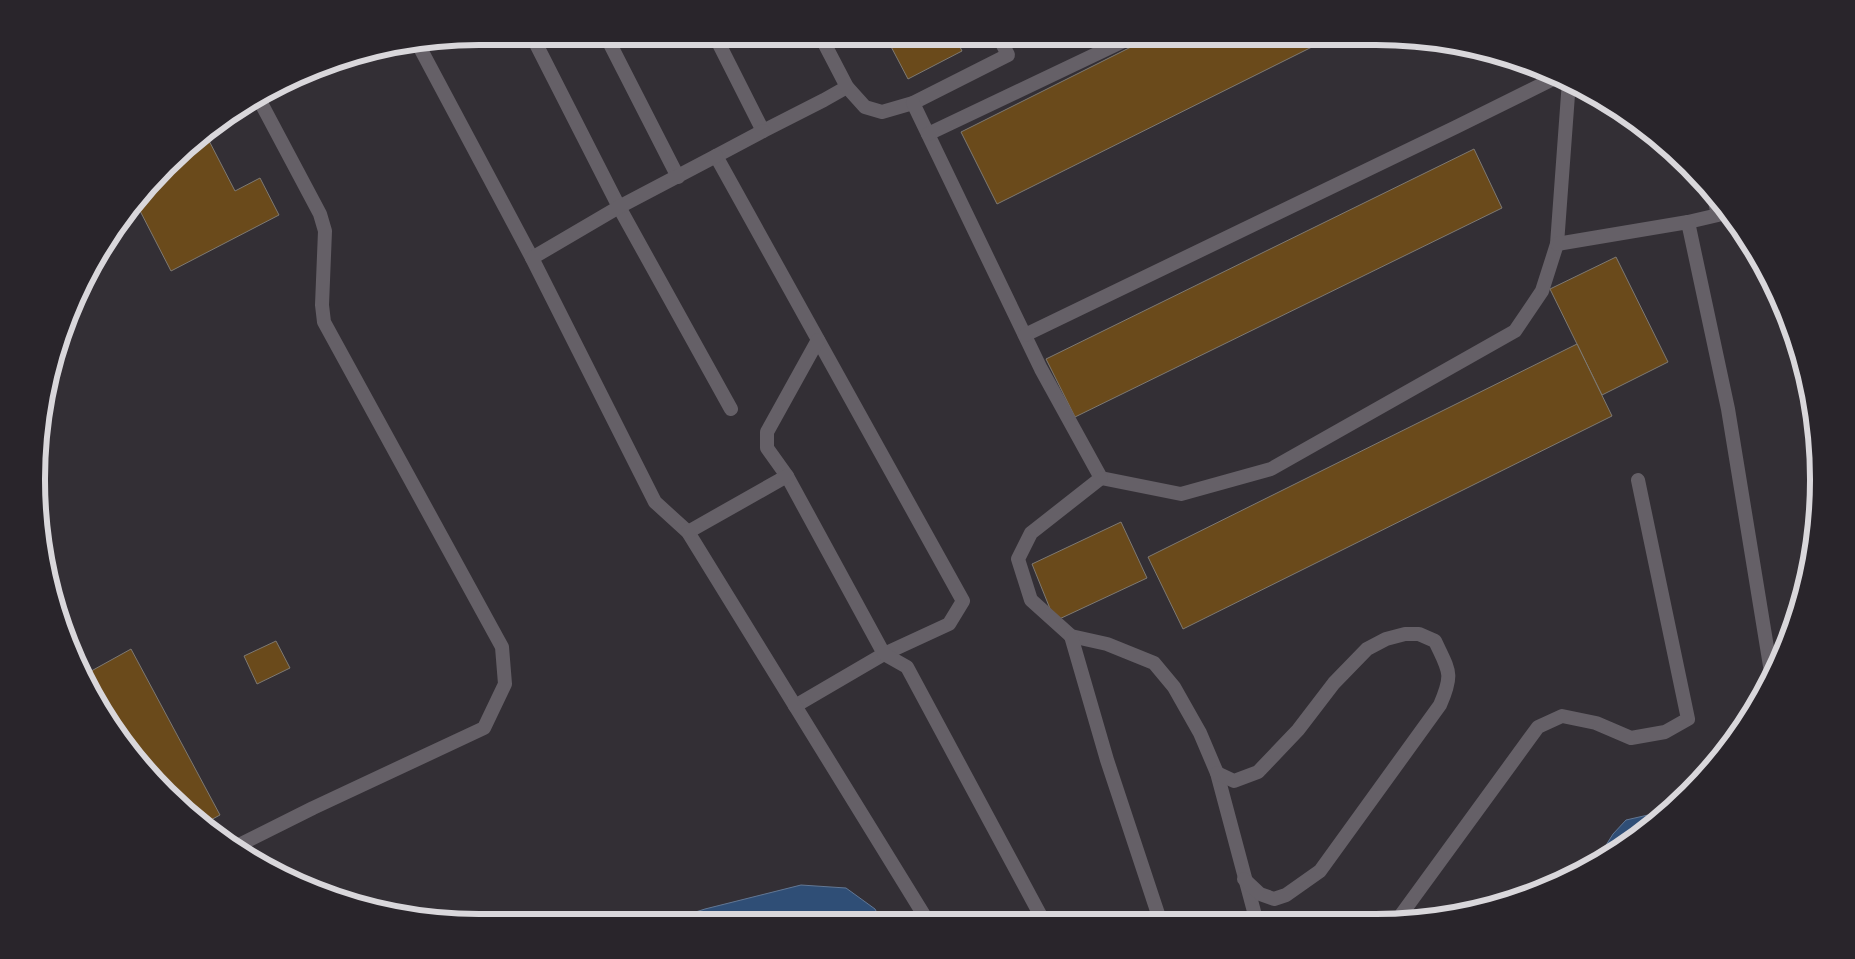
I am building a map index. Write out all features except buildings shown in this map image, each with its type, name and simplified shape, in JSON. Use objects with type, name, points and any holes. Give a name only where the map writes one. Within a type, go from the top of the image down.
[{"type":"lane","points":[[537,45],[619,207],[731,409]]},
{"type":"lane","points":[[611,45],[678,177]]},
{"type":"lane","points":[[720,45],[763,131]]},
{"type":"lane","points":[[825,45],[847,87],[865,106],[882,112],[913,103],[1008,56],[1003,45]]},
{"type":"lane","points":[[928,134],[1115,45]]},
{"type":"lane","points":[[421,49],[532,258],[655,502],[688,532],[923,914]]},
{"type":"lane","points":[[1025,335],[1549,81]]},
{"type":"lane","points":[[532,258],[619,207],[847,87]]},
{"type":"lane","points":[[1254,914],[1217,773],[1200,733],[1174,687],[1154,663],[1107,644],[1071,636],[1031,600],[1018,559],[1031,533],[1101,478],[1181,494],[1271,469],[1515,331],[1542,291],[1557,244],[1568,90]]},
{"type":"lane","points":[[243,844],[313,808],[484,728],[506,684],[502,647],[324,322],[322,305],[325,231],[320,214],[261,103]]},
{"type":"lane","points":[[913,103],[1041,369],[1101,478]]},
{"type":"lane","points":[[716,156],[963,601],[949,624],[884,654],[795,706]]},
{"type":"lane","points":[[1557,244],[1720,216]]},
{"type":"lane","points":[[1688,222],[1728,409],[1769,662]]},
{"type":"lane","points":[[818,340],[767,432],[767,448],[787,476],[884,654],[907,667],[1040,914]]},
{"type":"lane","points":[[688,532],[787,476]]},
{"type":"lane","points":[[1402,913],[1538,727],[1562,716],[1596,722],[1631,738],[1666,732],[1688,719],[1638,480]]},
{"type":"lane","points":[[1217,773],[1234,781],[1258,772],[1298,730],[1334,683],[1367,649],[1386,639],[1405,634],[1419,634],[1435,641],[1449,672],[1447,689],[1440,705],[1320,871],[1286,895],[1274,899],[1260,894],[1244,879]]},
{"type":"lane","points":[[1071,636],[1107,760],[1158,914]]},
{"type":"water","points":[[1650,815],[1603,850],[1613,834],[1626,820]]},
{"type":"water","points":[[801,885],[846,888],[875,909],[878,914],[689,914]]}]
